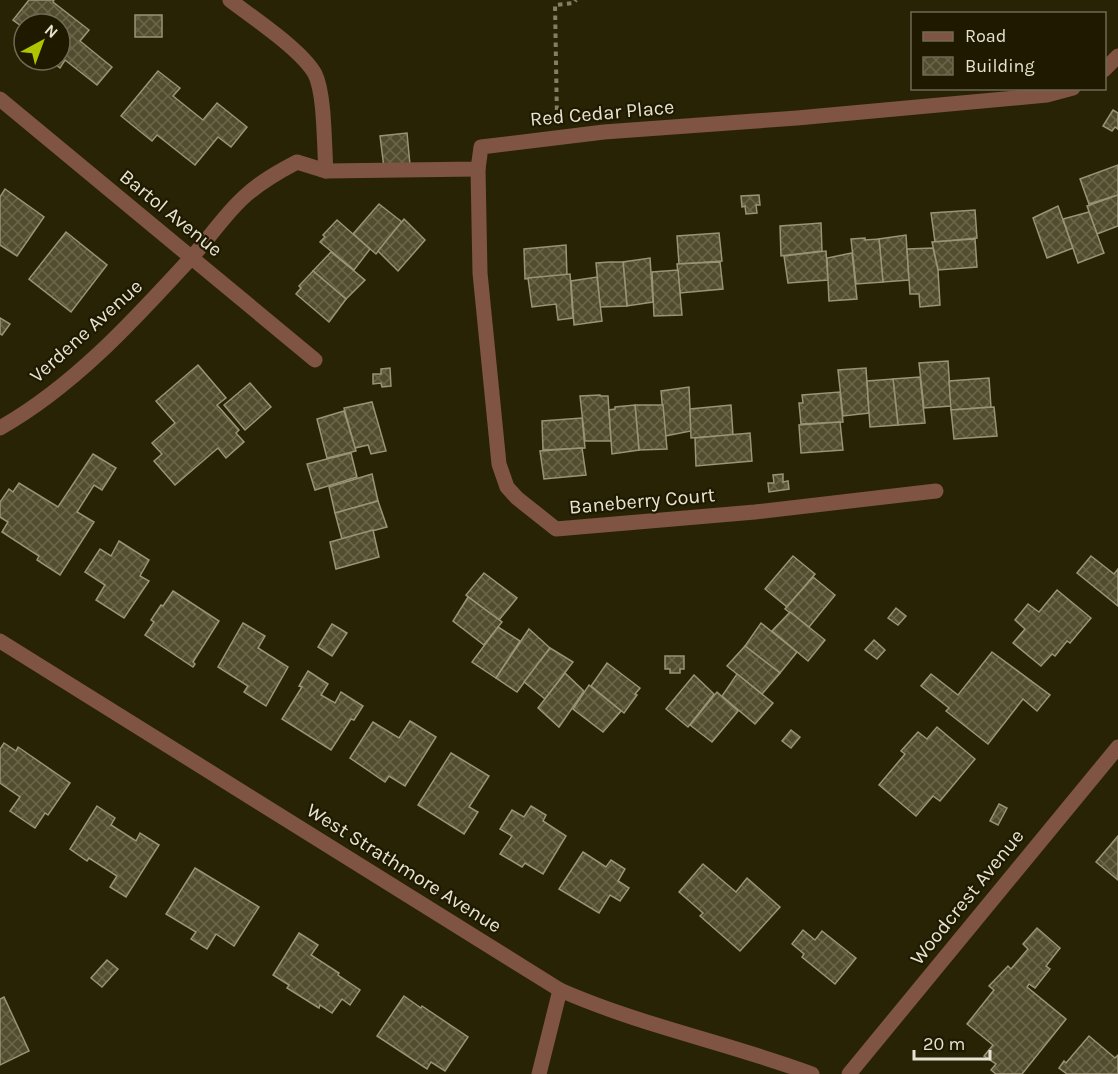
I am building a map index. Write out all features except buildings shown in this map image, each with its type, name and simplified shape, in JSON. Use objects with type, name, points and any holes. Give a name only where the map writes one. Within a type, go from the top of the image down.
[{"type":"street","points":[[230,0],[304,58],[315,75],[320,91],[326,171]]},
{"type":"street","points":[[1106,68],[1118,57]]},
{"type":"street","name":"Red Cedar Place","points":[[478,169],[481,147],[548,138],[1047,95],[1066,90]]},
{"type":"street","name":"Bartol Avenue","points":[[0,99],[315,360]]},
{"type":"street","points":[[192,257],[243,198],[270,177],[297,162],[326,171],[478,169]]},
{"type":"street","name":"Baneberry Court","points":[[478,169],[480,273],[499,464],[507,486],[517,498],[556,529],[755,512],[936,491]]},
{"type":"street","name":"Verdene Avenue","points":[[0,428],[54,392],[95,356],[138,316],[192,257]]},
{"type":"street","name":"West Strathmore Avenue","points":[[0,641],[560,990],[628,1017],[740,1049],[812,1074]]},
{"type":"street","name":"Woodcrest Avenue","points":[[849,1074],[1118,747]]},
{"type":"street","points":[[539,1074],[560,990]]},
{"type":"path","points":[[548,138],[557,120],[555,5],[574,3],[576,0]]}]
